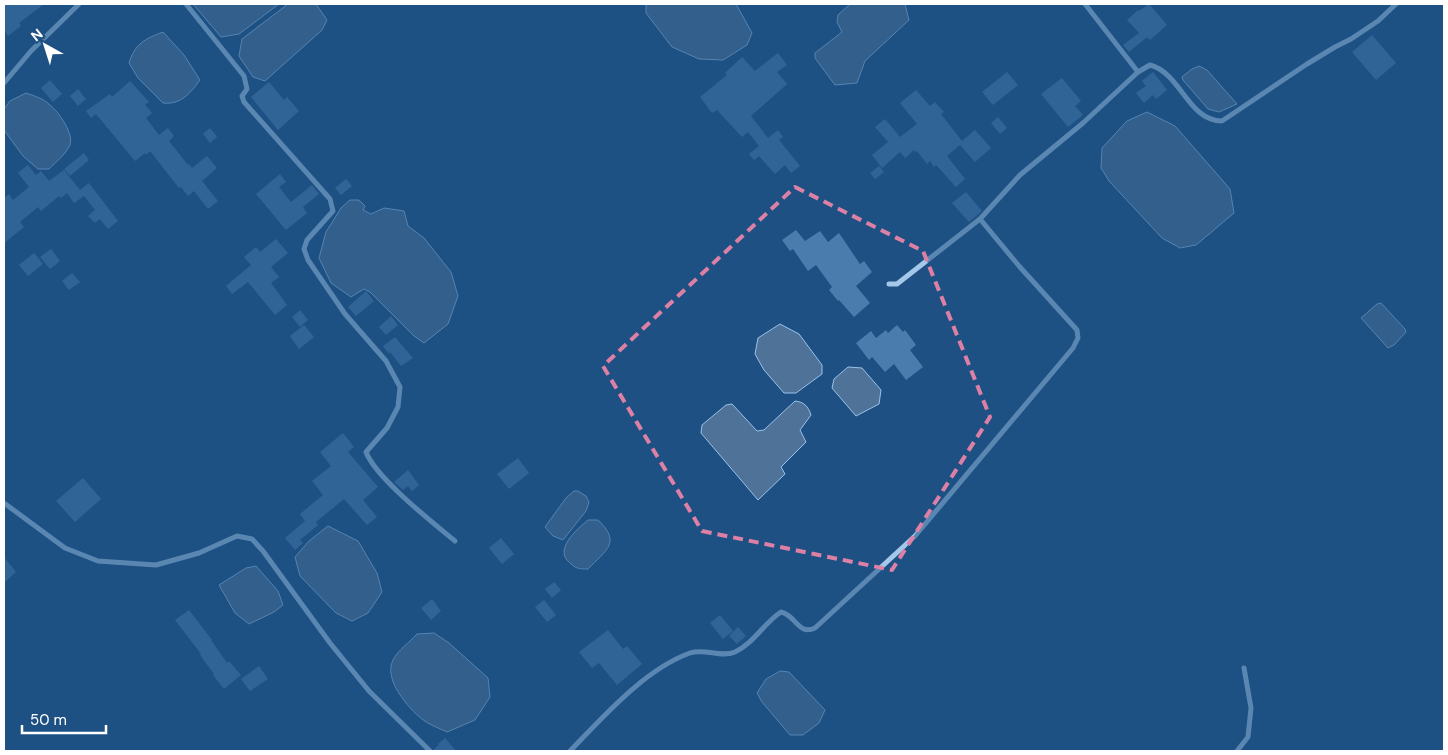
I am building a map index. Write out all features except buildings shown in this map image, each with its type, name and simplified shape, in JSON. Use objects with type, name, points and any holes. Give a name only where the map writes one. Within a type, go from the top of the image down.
[{"type":"street","points":[[4,83],[31,51],[79,4]]},
{"type":"street","points":[[186,4],[244,76],[248,89],[242,96],[244,102],[330,200],[333,211],[307,240],[304,249],[308,260],[345,314],[386,361],[400,386],[398,408],[387,428],[366,452],[369,461],[393,487],[455,541]]},
{"type":"street","points":[[1085,4],[1138,72]]},
{"type":"street","points":[[889,284],[897,284],[980,219],[1020,176],[1083,123],[1138,72],[1150,65],[1160,67],[1198,112],[1212,121],[1222,121],[1314,60],[1378,21],[1396,4]]},
{"type":"street","points":[[570,751],[610,710],[637,686],[677,658],[698,650],[734,653],[746,646],[781,612],[786,613],[804,630],[809,631],[815,628],[915,536],[1073,348],[1078,338],[1077,330],[1019,266],[980,219]]},
{"type":"street","points":[[4,503],[65,548],[98,561],[156,565],[200,553],[237,536],[252,540],[263,551],[330,643],[369,691],[430,751]]},
{"type":"street","points":[[1237,751],[1248,737],[1251,708],[1244,668]]},
{"type":"highlighted area","points":[[795,187],[923,251],[990,417],[892,570],[702,531],[603,366]]},
{"type":"water","points":[[193,4],[279,4],[239,34],[221,37]]},
{"type":"water","points":[[288,4],[316,4],[327,20],[322,30],[265,81],[253,77],[239,56],[242,39]]},
{"type":"water","points":[[646,4],[736,4],[752,33],[747,45],[723,60],[699,59],[672,47],[646,13]]},
{"type":"water","points":[[850,4],[905,4],[909,20],[865,61],[857,83],[835,85],[815,58],[815,53],[842,32],[837,22],[838,15]]},
{"type":"water","points":[[163,32],[184,55],[200,80],[184,98],[169,103],[163,103],[138,78],[129,63],[134,51],[141,43]]},
{"type":"water","points":[[1199,66],[1207,70],[1237,104],[1219,112],[1208,109],[1182,77]]},
{"type":"water","points":[[26,93],[41,99],[54,108],[70,135],[71,140],[68,149],[49,169],[38,169],[23,156],[4,130],[4,109],[10,101]]},
{"type":"water","points":[[1147,112],[1175,126],[1230,189],[1234,213],[1196,245],[1180,248],[1162,238],[1109,181],[1101,168],[1102,148],[1127,121]]},
{"type":"water","points":[[350,200],[359,200],[365,206],[363,210],[371,214],[384,208],[404,211],[408,226],[424,238],[451,272],[458,296],[448,324],[424,343],[414,336],[370,292],[364,289],[351,297],[331,283],[319,258],[326,232],[341,208]]},
{"type":"water","points":[[1381,303],[1406,332],[1394,345],[1388,348],[1361,318],[1377,304]]},
{"type":"water","points":[[780,324],[799,334],[822,365],[822,374],[796,393],[784,393],[764,370],[755,354],[758,338]]},
{"type":"water","points":[[848,367],[862,368],[881,390],[879,404],[856,416],[832,388],[834,379]]},
{"type":"water","points":[[795,401],[805,405],[811,415],[800,430],[806,442],[781,467],[785,474],[758,500],[701,433],[702,425],[726,405],[732,404],[757,431],[764,430]]},
{"type":"water","points":[[574,491],[578,491],[586,496],[589,502],[586,511],[563,540],[553,536],[545,527],[566,498]]},
{"type":"water","points":[[588,520],[598,520],[609,535],[610,541],[609,546],[588,569],[580,569],[565,558],[564,552],[568,540]]},
{"type":"water","points":[[328,526],[358,541],[377,573],[382,592],[368,613],[352,621],[336,613],[300,576],[295,557],[309,541]]},
{"type":"water","points":[[256,566],[278,591],[283,605],[274,612],[249,624],[235,613],[219,585],[246,568]]},
{"type":"water","points":[[434,633],[449,643],[488,678],[490,697],[475,720],[447,732],[428,723],[416,714],[398,692],[391,676],[393,660],[401,649],[417,634]]},
{"type":"water","points":[[780,671],[789,672],[825,710],[819,723],[803,735],[790,735],[762,702],[757,693],[766,679]]}]
